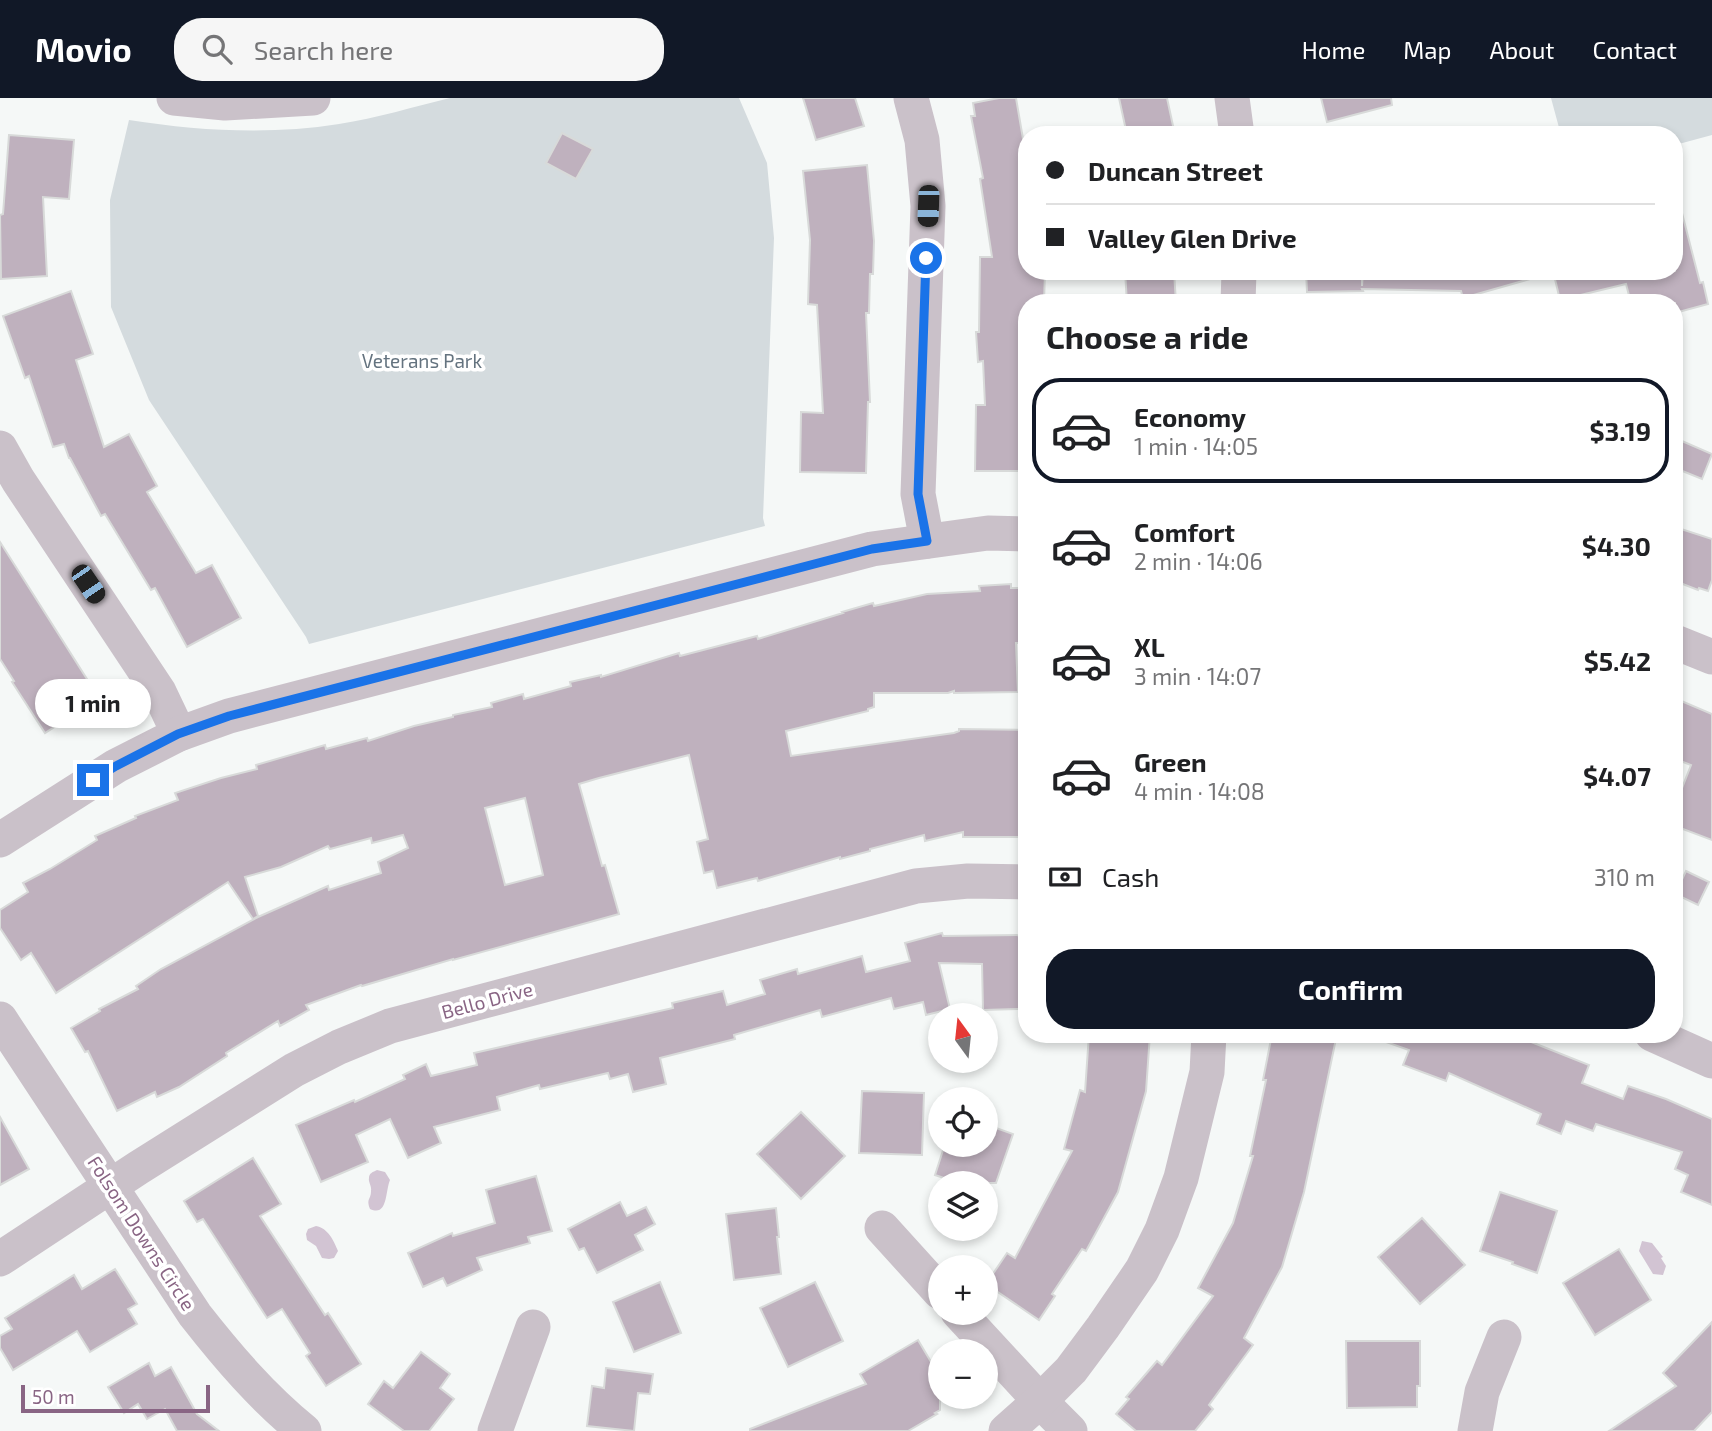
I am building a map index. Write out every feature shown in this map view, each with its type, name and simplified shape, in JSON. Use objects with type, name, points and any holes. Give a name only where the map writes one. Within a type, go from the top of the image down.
[{"type":"street","points":[[174,98],[225,103],[313,98]]},
{"type":"street","points":[[911,98],[922,140],[928,206],[918,494],[927,541]]},
{"type":"street","points":[[1232,98],[1236,126]]},
{"type":"street","points":[[0,448],[18,480],[159,692],[178,734]]},
{"type":"street","points":[[0,839],[116,766],[178,734],[229,716],[872,549],[988,533],[1018,534]]},
{"type":"street","points":[[1683,645],[1712,657]]},
{"type":"street","name":"Bello Drive","points":[[0,1259],[294,1070],[339,1047],[390,1026],[916,886],[968,881],[1018,882]]},
{"type":"street","name":"Folsom Downs Circle","points":[[0,1018],[195,1315],[275,1406],[304,1431]]},
{"type":"street","points":[[1006,1431],[1070,1370],[1142,1270],[1163,1230],[1181,1178],[1206,1072],[1208,1043]]},
{"type":"street","points":[[1672,1043],[1712,1061]]},
{"type":"street","points":[[881,1228],[928,1279]]},
{"type":"street","points":[[970,1325],[1070,1431]]},
{"type":"street","points":[[495,1431],[533,1327]]},
{"type":"street","points":[[1475,1431],[1482,1392],[1504,1337]]},
{"type":"green space","name":"Veterans Park","points":[[450,98],[739,98],[767,163],[774,238],[763,518],[765,526],[309,644],[149,400],[111,307],[110,200],[129,120],[208,129],[286,130],[353,122]]},
{"type":"green space","points":[[1551,98],[1712,98],[1712,135],[1683,143],[1683,126],[1559,126]]},
{"type":"shaded area","points":[[377,1170],[385,1172],[390,1180],[383,1207],[376,1211],[370,1209],[369,1205],[369,1176]]},
{"type":"shaded area","points":[[316,1226],[324,1229],[332,1239],[338,1251],[334,1258],[322,1258],[316,1246],[307,1240],[308,1229]]},
{"type":"shaded area","points":[[1642,1241],[1652,1243],[1663,1257],[1661,1258],[1666,1266],[1663,1275],[1653,1274],[1639,1251]]},
{"type":"building","points":[[803,98],[855,98],[864,126],[816,140]]},
{"type":"building","points":[[1016,98],[1021,126],[1018,126],[1018,280],[1045,280],[1044,294],[1018,294],[1018,471],[975,471],[976,405],[985,405],[983,361],[978,362],[976,332],[979,332],[980,257],[992,257],[980,179],[983,178],[971,116],[975,116],[973,103]]},
{"type":"building","points":[[1119,98],[1167,98],[1173,126],[1125,126]]},
{"type":"building","points":[[1321,98],[1391,98],[1392,105],[1327,122]]},
{"type":"building","points":[[562,133],[593,149],[576,179],[546,163]]},
{"type":"building","points":[[9,135],[74,140],[69,199],[43,197],[47,276],[1,279],[0,215],[3,214]]},
{"type":"building","points":[[867,165],[874,241],[869,313],[866,313],[870,402],[866,473],[800,472],[801,412],[823,413],[817,305],[808,304],[810,240],[803,171]]},
{"type":"building","points":[[1683,217],[1708,304],[1683,311],[1683,294],[1629,294],[1626,284],[1585,294],[1559,294],[1555,280],[1683,280]]},
{"type":"building","points":[[1126,280],[1175,280],[1175,294],[1126,294]]},
{"type":"building","points":[[1306,280],[1362,280],[1362,286],[1362,280],[1526,280],[1477,294],[1462,294],[1461,291],[1362,289],[1363,291],[1307,292]]},
{"type":"building","points":[[71,291],[93,354],[76,360],[104,447],[129,434],[157,486],[147,492],[196,573],[212,565],[241,618],[187,647],[155,588],[151,590],[105,514],[101,516],[64,444],[53,447],[29,376],[25,378],[3,316]]},
{"type":"building","points":[[1683,441],[1712,454],[1702,479],[1683,471]]},
{"type":"building","points":[[1683,530],[1712,539],[1712,580],[1708,591],[1683,584]]},
{"type":"building","points":[[0,542],[99,698],[45,733],[0,659]]},
{"type":"building","points":[[1011,584],[1011,588],[1018,588],[1018,692],[874,693],[874,707],[868,711],[786,731],[791,756],[954,733],[959,729],[1018,730],[1018,837],[963,837],[963,832],[925,841],[924,835],[758,881],[757,878],[717,888],[713,871],[704,873],[697,842],[708,839],[689,755],[579,784],[602,866],[605,865],[619,914],[361,985],[306,1005],[309,1010],[280,1026],[278,1021],[226,1053],[227,1056],[179,1087],[157,1097],[155,1092],[117,1111],[88,1051],[85,1052],[71,1028],[100,1011],[99,1009],[138,989],[136,986],[161,969],[258,917],[328,886],[329,890],[381,873],[378,862],[408,848],[403,835],[372,843],[371,838],[330,849],[328,846],[281,867],[245,877],[258,916],[253,919],[228,882],[56,993],[31,953],[21,960],[0,928],[0,910],[28,892],[23,883],[97,840],[95,836],[136,818],[135,816],[178,800],[175,793],[257,769],[256,765],[325,745],[326,749],[367,738],[368,741],[453,715],[492,707],[491,703],[523,694],[524,699],[571,686],[570,682],[601,677],[679,653],[680,656],[757,636],[758,639],[873,603],[874,606],[927,594],[980,591],[979,586]],"holes":[[[525,798],[543,875],[505,885],[485,808]]]},
{"type":"building","points":[[1683,702],[1712,714],[1712,840],[1683,829],[1683,786],[1691,765],[1683,762]]},
{"type":"building","points":[[1686,871],[1709,882],[1698,905],[1683,898],[1683,877]]},
{"type":"building","points":[[942,933],[943,936],[1018,935],[1018,1009],[998,1010],[998,1003],[983,1003],[982,964],[939,963],[949,1003],[928,1003],[928,1014],[923,1002],[894,1009],[891,998],[822,1017],[820,1010],[734,1035],[735,1039],[660,1058],[666,1084],[633,1092],[628,1074],[610,1079],[608,1073],[540,1089],[539,1085],[497,1097],[500,1110],[434,1127],[441,1143],[408,1158],[390,1119],[356,1135],[368,1162],[321,1182],[296,1125],[405,1079],[403,1075],[426,1064],[431,1076],[477,1065],[474,1053],[673,1008],[672,1003],[723,991],[727,1005],[765,994],[760,980],[797,969],[798,974],[862,956],[866,972],[910,961],[905,943]]},
{"type":"building","points":[[1088,1043],[1149,1043],[1146,1091],[1118,1192],[1086,1251],[1082,1249],[1052,1294],[1055,1296],[1039,1320],[998,1292],[998,1266],[1007,1253],[1015,1258],[1072,1151],[1064,1149],[1080,1090],[1085,1092]]},
{"type":"building","points":[[1270,1043],[1335,1043],[1304,1192],[1282,1267],[1244,1338],[1253,1345],[1209,1405],[1213,1409],[1195,1431],[1136,1431],[1116,1414],[1129,1399],[1126,1397],[1157,1361],[1162,1365],[1213,1296],[1198,1288],[1233,1223],[1253,1156],[1250,1156],[1266,1080],[1263,1080]]},
{"type":"building","points":[[1389,1043],[1534,1043],[1589,1065],[1582,1083],[1623,1099],[1628,1086],[1712,1119],[1712,1205],[1681,1192],[1688,1175],[1675,1169],[1682,1152],[1596,1124],[1593,1131],[1566,1121],[1561,1134],[1537,1124],[1541,1114],[1449,1073],[1446,1081],[1403,1065],[1409,1050]]},
{"type":"building","points":[[862,1091],[924,1093],[922,1155],[859,1153]]},
{"type":"building","points":[[801,1112],[845,1156],[801,1199],[757,1154]]},
{"type":"building","points":[[0,1117],[29,1169],[0,1185]]},
{"type":"building","points":[[998,1129],[1013,1134],[998,1177],[998,1171],[936,1171],[941,1157],[998,1157]]},
{"type":"building","points":[[253,1158],[281,1204],[260,1216],[325,1315],[328,1313],[361,1364],[326,1386],[306,1356],[310,1353],[282,1309],[267,1318],[203,1219],[197,1222],[184,1201]]},
{"type":"building","points":[[536,1176],[552,1231],[528,1237],[530,1243],[477,1258],[482,1270],[447,1286],[443,1278],[423,1287],[408,1253],[452,1233],[453,1236],[495,1223],[486,1190]]},
{"type":"building","points":[[1500,1192],[1557,1211],[1537,1273],[1480,1251]]},
{"type":"building","points":[[620,1202],[627,1216],[646,1207],[655,1224],[635,1235],[643,1250],[597,1273],[584,1248],[579,1250],[568,1229]]},
{"type":"building","points":[[776,1208],[781,1274],[734,1280],[726,1214]]},
{"type":"building","points":[[1422,1218],[1465,1265],[1420,1304],[1378,1257]]},
{"type":"building","points":[[1619,1249],[1651,1300],[1595,1335],[1563,1283]]},
{"type":"building","points":[[115,1269],[137,1304],[128,1309],[137,1324],[90,1352],[77,1331],[13,1370],[0,1348],[0,1336],[12,1329],[5,1318],[74,1275],[82,1289]]},
{"type":"building","points":[[660,1282],[681,1333],[634,1352],[613,1302]]},
{"type":"building","points":[[815,1282],[843,1341],[788,1367],[760,1308]]},
{"type":"building","points":[[1712,1322],[1712,1412],[1694,1431],[1609,1431],[1676,1386],[1663,1373]]},
{"type":"building","points":[[918,1340],[928,1357],[928,1409],[940,1410],[908,1431],[750,1431],[866,1384],[860,1374]]},
{"type":"building","points":[[1346,1341],[1420,1341],[1417,1407],[1347,1408]]},
{"type":"building","points":[[421,1352],[450,1374],[440,1388],[454,1399],[429,1431],[404,1431],[368,1404],[384,1381],[393,1388]]},
{"type":"building","points":[[149,1363],[155,1376],[171,1367],[197,1414],[219,1431],[177,1431],[165,1409],[147,1419],[138,1404],[124,1413],[108,1387]]},
{"type":"building","points":[[606,1368],[653,1374],[650,1394],[638,1393],[634,1431],[587,1426],[592,1386],[604,1388]]},
{"type":"route","points":[[93,780],[178,734],[229,716],[872,549],[927,541],[918,494],[926,258]]}]
